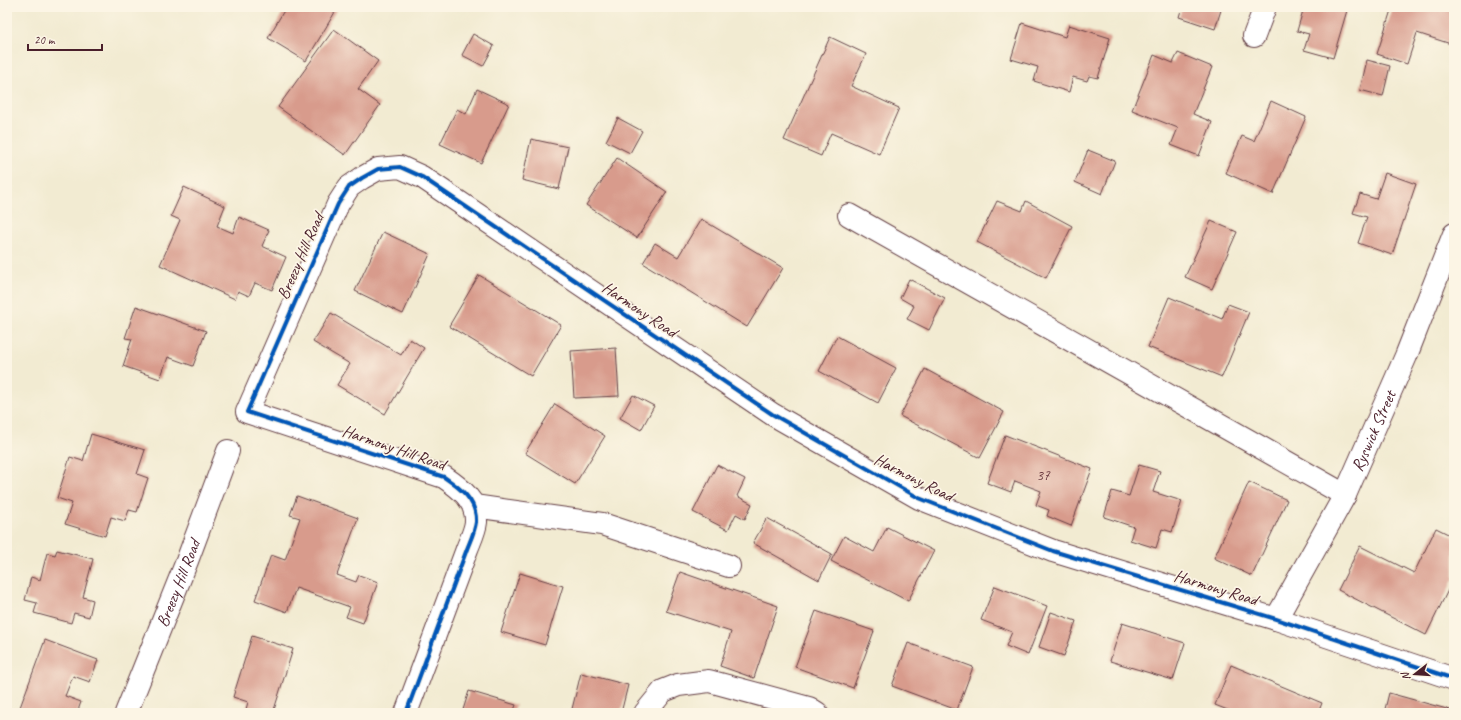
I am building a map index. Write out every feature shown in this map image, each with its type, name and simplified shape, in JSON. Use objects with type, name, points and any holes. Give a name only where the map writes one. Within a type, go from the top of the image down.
[{"type":"street","points":[[1254,36],[1265,7]]},
{"type":"street","name":"Breezy Hill Road","points":[[247,412],[338,204],[349,187],[378,169],[400,166],[422,178]]},
{"type":"street","name":"Harmony Road","points":[[422,178],[772,414],[919,498],[1053,551],[1276,619],[1454,679]]},
{"type":"street","points":[[849,215],[1345,495]]},
{"type":"street","name":"Ryswick Street","points":[[1276,619],[1345,495],[1406,356],[1454,234]]},
{"type":"street","name":"Harmony Hill Road","points":[[247,412],[444,477],[462,490],[474,506]]},
{"type":"street","name":"Breezy Hill Road","points":[[126,713],[187,561],[228,451]]},
{"type":"street","points":[[406,713],[476,522],[474,506],[602,524],[728,566]]},
{"type":"street","points":[[645,713],[663,691],[678,685],[709,681],[809,708],[817,713]]},
{"type":"building","points":[[286,7],[338,7],[306,61],[268,38]]},
{"type":"building","points":[[1182,7],[1222,7],[1215,29],[1179,17]]},
{"type":"building","points":[[1304,7],[1348,7],[1333,58],[1304,50],[1309,34],[1297,31]]},
{"type":"building","points":[[1392,7],[1454,7],[1454,45],[1417,33],[1407,64],[1377,54]]},
{"type":"building","points":[[1022,23],[1065,37],[1069,25],[1110,38],[1098,78],[1089,76],[1087,81],[1073,77],[1069,92],[1034,81],[1038,67],[1011,59]]},
{"type":"building","points":[[334,29],[378,61],[358,89],[380,105],[345,155],[278,107]]},
{"type":"building","points":[[473,34],[494,46],[483,66],[462,55]]},
{"type":"building","points":[[830,37],[866,54],[851,86],[899,108],[879,154],[831,133],[821,156],[784,140]]},
{"type":"building","points":[[1178,53],[1212,67],[1193,114],[1212,122],[1199,156],[1171,145],[1178,128],[1132,110],[1154,55],[1173,63]]},
{"type":"building","points":[[1367,60],[1390,66],[1383,96],[1360,90]]},
{"type":"building","points":[[477,89],[509,104],[481,163],[440,144],[457,109],[466,114]]},
{"type":"building","points":[[1271,101],[1306,117],[1273,194],[1226,173],[1242,136],[1254,141]]},
{"type":"building","points":[[618,118],[642,131],[630,153],[606,141]]},
{"type":"building","points":[[531,139],[568,147],[559,189],[522,180]]},
{"type":"building","points":[[1088,150],[1115,161],[1102,194],[1075,182]]},
{"type":"building","points":[[617,158],[667,192],[637,238],[586,205]]},
{"type":"building","points":[[1385,173],[1416,184],[1392,255],[1358,243],[1367,217],[1353,213],[1360,194],[1376,199]]},
{"type":"building","points":[[184,187],[225,206],[217,226],[233,233],[239,217],[269,230],[262,246],[286,257],[272,290],[255,283],[249,296],[238,291],[235,299],[160,265],[180,220],[171,216]]},
{"type":"building","points":[[997,201],[1022,211],[1026,201],[1072,226],[1046,278],[977,242]]},
{"type":"building","points":[[701,219],[783,268],[747,327],[643,263],[655,243],[678,257]]},
{"type":"building","points":[[1211,221],[1237,232],[1212,289],[1185,277]]},
{"type":"building","points":[[383,232],[430,254],[403,314],[355,291]]},
{"type":"building","points":[[479,275],[561,325],[531,376],[449,326]]},
{"type":"building","points":[[909,279],[945,298],[929,330],[907,319],[914,306],[900,298]]},
{"type":"building","points":[[1169,297],[1222,319],[1228,304],[1249,312],[1222,377],[1148,347]]},
{"type":"building","points":[[136,306],[206,331],[193,366],[168,357],[160,379],[123,366],[132,339],[125,338]]},
{"type":"building","points":[[331,313],[401,355],[410,339],[424,348],[385,414],[337,385],[350,364],[313,342]]},
{"type":"building","points":[[837,336],[896,368],[878,403],[819,371]]},
{"type":"building","points":[[616,348],[619,396],[574,398],[571,351]]},
{"type":"building","points":[[925,369],[1004,412],[980,458],[900,416]]},
{"type":"building","points":[[633,395],[654,406],[641,430],[620,418]]},
{"type":"building","points":[[555,404],[605,436],[575,484],[525,453]]},
{"type":"building","points":[[91,434],[145,450],[137,474],[148,478],[137,512],[129,510],[125,521],[111,517],[105,536],[65,524],[72,503],[57,498],[70,457],[83,461]]},
{"type":"building","points":[[1005,435],[1092,469],[1071,526],[1047,516],[1049,510],[1036,505],[1041,491],[1015,481],[1011,492],[987,483]]},
{"type":"building","points":[[717,465],[745,479],[737,496],[752,504],[745,519],[736,514],[728,530],[693,512]]},
{"type":"building","points":[[1139,465],[1160,471],[1153,492],[1182,501],[1172,532],[1162,529],[1156,548],[1130,540],[1134,527],[1104,517],[1112,491],[1129,496]]},
{"type":"building","points":[[1249,482],[1287,500],[1252,576],[1214,558]]},
{"type":"building","points":[[297,496],[358,518],[337,575],[356,582],[359,575],[378,582],[363,623],[346,617],[350,607],[296,588],[287,612],[255,600],[271,555],[285,560],[300,518],[290,515]]},
{"type":"building","points":[[767,518],[832,554],[819,580],[753,543]]},
{"type":"building","points":[[887,527],[934,551],[908,601],[831,561],[844,536],[874,552]]},
{"type":"building","points":[[1436,528],[1454,537],[1454,578],[1426,635],[1338,590],[1360,546],[1414,573]]},
{"type":"building","points":[[57,550],[93,559],[83,597],[93,600],[89,617],[74,613],[71,623],[34,613],[37,603],[25,600],[31,577],[40,580],[47,553],[55,555]]},
{"type":"building","points":[[680,572],[778,606],[754,678],[720,666],[731,632],[666,611]]},
{"type":"building","points":[[520,573],[563,586],[545,645],[501,632]]},
{"type":"building","points":[[995,586],[1047,606],[1028,655],[1006,646],[1012,632],[981,620]]},
{"type":"building","points":[[816,611],[874,631],[853,688],[795,667]]},
{"type":"building","points":[[1051,612],[1076,621],[1064,656],[1039,647]]},
{"type":"building","points":[[1122,623],[1185,643],[1173,680],[1110,661]]},
{"type":"building","points":[[252,636],[293,649],[273,713],[245,713],[248,702],[233,697]]},
{"type":"building","points":[[45,640],[98,660],[90,682],[73,676],[65,696],[81,702],[77,713],[27,713],[19,710]]},
{"type":"building","points":[[908,643],[973,667],[957,710],[892,686]]},
{"type":"building","points":[[1231,665],[1322,703],[1318,713],[1235,713],[1215,705]]},
{"type":"building","points":[[581,673],[628,685],[621,713],[571,713]]},
{"type":"building","points":[[469,691],[516,705],[513,713],[462,713]]},
{"type":"building","points":[[1389,693],[1454,711],[1454,713],[1384,713]]},
{"type":"cycle path","points":[[406,713],[475,529],[476,514],[471,501],[461,490],[444,477],[247,412],[338,204],[349,187],[362,178],[378,169],[400,167],[422,177],[772,414],[919,498],[1053,551],[1276,619],[1454,679]]}]
